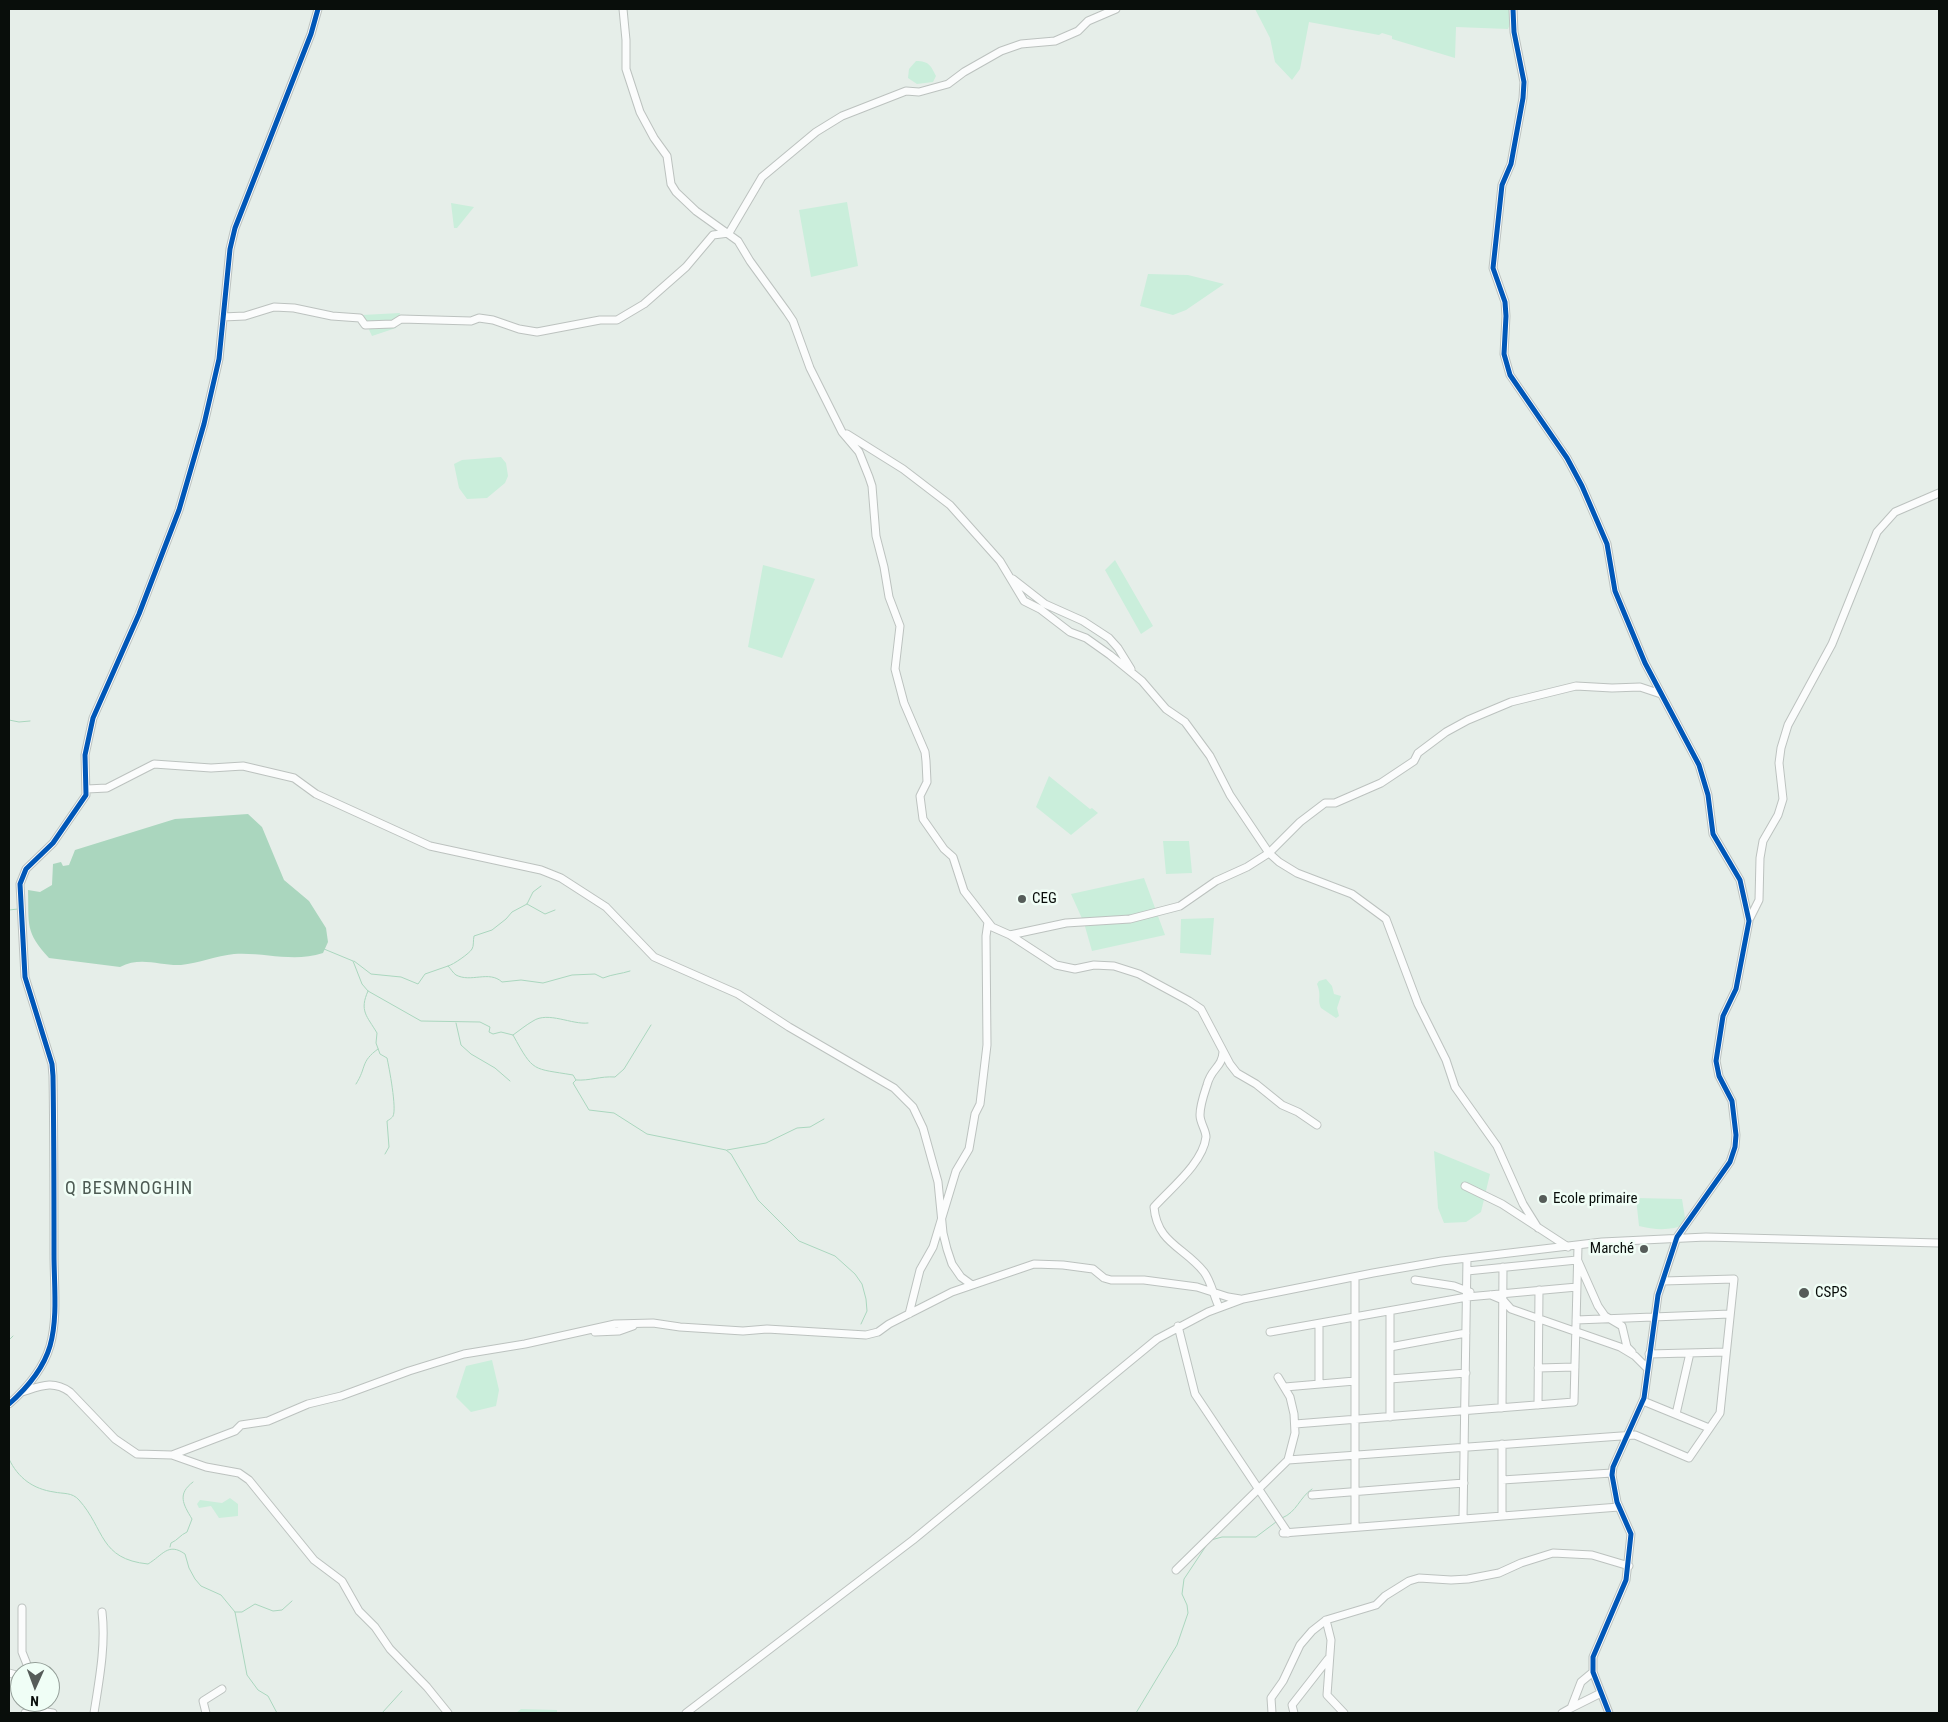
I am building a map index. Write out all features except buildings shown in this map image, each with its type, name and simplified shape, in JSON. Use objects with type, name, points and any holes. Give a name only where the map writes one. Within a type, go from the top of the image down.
[{"type":"street","points":[[9,1404],[22,1392],[45,1360],[50,1344],[54,1280],[52,1064],[25,977],[20,884],[26,869],[47,850],[82,804],[87,789],[85,755],[93,718],[139,614],[180,510],[216,375],[230,249],[235,228],[311,34],[318,9]]},
{"type":"street","points":[[623,9],[626,69],[640,112],[654,138],[667,156],[672,184],[676,192],[696,211],[738,241],[793,321],[810,368],[842,432],[859,452],[872,486],[876,536],[889,597],[900,626],[895,669],[904,703],[926,761],[927,782],[920,796],[923,819],[944,849],[953,857],[964,891],[992,927],[1010,934],[1062,967],[1075,969],[1094,965],[1114,966],[1158,983],[1201,1009],[1223,1052],[1237,1073],[1256,1084],[1282,1105],[1298,1112],[1317,1125]]},
{"type":"street","points":[[729,233],[762,177],[816,132],[842,116],[906,91],[919,92],[948,84],[964,72],[1001,51],[1021,44],[1055,41],[1078,31],[1088,21],[1116,9]]},
{"type":"street","points":[[1513,9],[1514,32],[1524,82],[1523,98],[1511,164],[1502,185],[1493,268],[1505,302],[1504,354],[1506,365],[1510,374],[1567,458],[1582,486],[1607,544],[1615,591],[1645,663],[1699,765],[1708,796],[1713,834],[1740,880],[1749,921]]},
{"type":"street","points":[[223,317],[245,316],[274,307],[294,308],[332,316],[360,318],[365,325],[392,324],[409,318],[471,321],[479,318],[537,332],[600,320],[612,322],[644,304],[686,267],[713,235],[729,233]]},
{"type":"street","points":[[842,432],[903,469],[950,505],[993,552],[1009,575],[1026,592],[1045,604],[1083,621],[1109,638],[1118,648],[1133,673]]},
{"type":"street","points":[[1609,1713],[1593,1672],[1594,1652],[1622,1590],[1629,1566],[1631,1534],[1618,1507],[1612,1473],[1615,1459],[1643,1400],[1654,1317],[1663,1280],[1677,1237],[1730,1162],[1735,1147],[1736,1135],[1732,1101],[1719,1076],[1716,1061],[1723,1016],[1736,989],[1749,921],[1753,907],[1759,900],[1760,858],[1764,841],[1778,815],[1783,799],[1780,763],[1788,725],[1832,644],[1877,532],[1895,512],[1939,493]]},
{"type":"street","points":[[1009,575],[1016,592],[1024,601],[1040,609],[1070,632],[1086,638],[1133,673],[1161,700],[1166,709],[1185,722],[1201,742],[1222,776],[1230,795],[1269,853],[1284,866],[1297,873],[1352,894],[1386,919],[1418,1004],[1446,1060],[1456,1087],[1496,1146],[1523,1204],[1538,1228]]},
{"type":"street","points":[[1010,934],[1066,924],[1130,919],[1180,906],[1216,881],[1247,867],[1269,853],[1305,818],[1325,803],[1335,803],[1347,796],[1381,783],[1414,761],[1418,753],[1430,742],[1468,720],[1500,706],[1576,686],[1640,687],[1661,694]]},
{"type":"street","points":[[87,789],[107,788],[154,764],[211,768],[243,766],[294,778],[316,794],[430,846],[541,870],[561,878],[606,907],[654,957],[738,994],[894,1088],[913,1107],[923,1128],[938,1182],[943,1233],[952,1264],[961,1277],[972,1285]]},
{"type":"street","points":[[909,1314],[920,1270],[933,1248],[941,1219],[950,1198],[956,1171],[969,1149],[975,1114],[980,1104],[987,1045],[986,936],[988,922]]},
{"type":"street","points":[[1219,1308],[1205,1274],[1193,1260],[1163,1237],[1158,1228],[1154,1207],[1177,1185],[1182,1176],[1191,1170],[1205,1142],[1206,1134],[1200,1115],[1202,1102],[1210,1074],[1221,1064],[1223,1052]]},
{"type":"street","points":[[1465,1186],[1502,1204],[1568,1247],[1577,1260],[1598,1306],[1606,1316],[1622,1326],[1627,1347],[1647,1368]]},
{"type":"street","points":[[686,1713],[913,1540],[1157,1338],[1178,1326],[1219,1308],[1243,1299],[1355,1277],[1468,1258],[1578,1246],[1677,1237],[1939,1242]]},
{"type":"street","points":[[1295,1424],[1574,1402],[1578,1246]]},
{"type":"street","points":[[1463,1519],[1468,1258]]},
{"type":"street","points":[[1467,1271],[1577,1260]]},
{"type":"street","points":[[172,1455],[217,1439],[235,1431],[241,1425],[268,1421],[308,1404],[340,1396],[449,1359],[489,1349],[584,1332],[614,1324],[644,1324],[744,1331],[767,1329],[866,1335],[878,1332],[889,1324],[952,1292],[1022,1267],[1054,1264],[1093,1269],[1111,1280],[1144,1280],[1197,1287],[1228,1297],[1243,1299]]},
{"type":"street","points":[[1502,1408],[1503,1267]]},
{"type":"street","points":[[1355,1277],[1355,1527]]},
{"type":"street","points":[[1288,1460],[1626,1435],[1635,1435],[1689,1458],[1720,1413],[1734,1279],[1663,1280]]},
{"type":"street","points":[[1415,1280],[1434,1282],[1467,1294]]},
{"type":"street","points":[[1270,1332],[1390,1311],[1467,1294],[1503,1297],[1539,1290],[1577,1287]]},
{"type":"street","points":[[1538,1405],[1539,1290]]},
{"type":"street","points":[[1503,1297],[1511,1309],[1620,1347],[1635,1356]]},
{"type":"street","points":[[1390,1311],[1390,1416]]},
{"type":"street","points":[[1576,1320],[1730,1314]]},
{"type":"street","points":[[1319,1324],[1319,1384]]},
{"type":"street","points":[[1178,1326],[1195,1394],[1259,1490],[1285,1533],[1618,1507]]},
{"type":"street","points":[[1390,1347],[1466,1333]]},
{"type":"street","points":[[1649,1354],[1726,1352]]},
{"type":"street","points":[[1676,1414],[1690,1353]]},
{"type":"street","points":[[1538,1368],[1575,1366]]},
{"type":"street","points":[[1390,1379],[1466,1373]]},
{"type":"street","points":[[1176,1570],[1288,1460],[1293,1446],[1295,1424],[1290,1397],[1278,1377]]},
{"type":"street","points":[[1285,1387],[1355,1381]]},
{"type":"street","points":[[22,1392],[53,1383],[61,1386],[125,1448],[137,1454],[172,1455],[206,1468],[239,1473],[249,1480],[314,1560],[342,1580],[359,1611],[375,1627],[390,1649],[427,1687],[448,1713]]},
{"type":"street","points":[[1643,1400],[1709,1428]]},
{"type":"street","points":[[1502,1444],[1502,1516]]},
{"type":"street","points":[[1502,1480],[1612,1473]]},
{"type":"street","points":[[1312,1495],[1464,1484]]},
{"type":"street","points":[[1272,1713],[1271,1698],[1283,1681],[1300,1645],[1312,1631],[1326,1620],[1376,1605],[1392,1591],[1415,1578],[1468,1579],[1499,1573],[1553,1552],[1592,1555],[1629,1566]]},
{"type":"street","points":[[22,1608],[22,1652],[26,1662]]},
{"type":"street","points":[[94,1713],[100,1683],[104,1627],[102,1612]]},
{"type":"street","points":[[1326,1620],[1331,1640],[1328,1658],[1327,1695],[1344,1713]]},
{"type":"street","points":[[1294,1713],[1292,1705],[1328,1658]]},
{"type":"street","points":[[1571,1708],[1581,1682],[1593,1672]]},
{"type":"street","points":[[206,1713],[203,1702],[222,1689]]},
{"type":"street","points":[[1562,1713],[1601,1693]]},
{"type":"street","points":[[25,1713],[48,1713]]},
{"type":"shaded area","points":[[1255,9],[1510,9],[1511,22],[1508,29],[1456,27],[1455,58],[1392,39],[1392,36],[1382,33],[1379,35],[1309,22],[1300,69],[1292,80],[1275,62],[1270,38]]},
{"type":"shaded area","points":[[916,61],[927,63],[931,67],[936,76],[933,82],[917,84],[908,78],[909,69]]},
{"type":"shaded area","points":[[847,202],[858,266],[811,277],[799,210]]},
{"type":"shaded area","points":[[451,203],[474,207],[457,228],[454,228]]},
{"type":"shaded area","points":[[1148,274],[1188,275],[1224,284],[1186,310],[1173,315],[1140,306]]},
{"type":"shaded area","points":[[400,313],[396,328],[372,336],[362,315]]},
{"type":"shaded area","points":[[501,457],[506,463],[508,476],[505,483],[487,498],[467,499],[459,488],[454,464],[462,460]]},
{"type":"shaded area","points":[[1115,560],[1153,626],[1141,634],[1105,570]]},
{"type":"shaded area","points":[[763,565],[815,579],[782,658],[748,647]]},
{"type":"shaded area","points":[[1049,776],[1090,809],[1092,808],[1098,813],[1071,835],[1036,807]]},
{"type":"shaded area","points":[[248,814],[262,827],[284,880],[309,901],[326,928],[328,942],[323,953],[301,957],[234,954],[181,965],[135,962],[120,967],[49,958],[41,949],[30,927],[28,890],[40,892],[52,885],[53,864],[61,862],[63,866],[69,865],[75,850],[175,819]]},
{"type":"shaded area","points":[[1163,841],[1189,841],[1192,873],[1166,874]]},
{"type":"shaded area","points":[[1144,878],[1165,935],[1092,951],[1084,923],[1071,894]]},
{"type":"shaded area","points":[[1214,918],[1211,955],[1180,953],[1181,919]]},
{"type":"shaded area","points":[[1326,979],[1332,986],[1334,994],[1341,996],[1337,1008],[1339,1016],[1336,1018],[1321,1008],[1320,1005],[1317,984],[1319,981]]},
{"type":"shaded area","points":[[1434,1151],[1490,1174],[1481,1212],[1466,1222],[1444,1223],[1438,1208]]},
{"type":"shaded area","points":[[1636,1198],[1682,1199],[1686,1224],[1675,1228],[1663,1229],[1639,1226]]},
{"type":"shaded area","points":[[492,1360],[499,1390],[496,1406],[471,1412],[456,1397],[466,1366]]},
{"type":"shaded area","points":[[230,1498],[238,1504],[238,1516],[219,1518],[211,1506],[199,1508],[197,1504],[200,1500],[222,1503]]},
{"type":"shaded area","points":[[521,1709],[557,1710],[557,1713],[516,1713]]},
{"type":"waterway","points":[[9,720],[19,722],[30,721]]},
{"type":"waterway","points":[[448,966],[471,951],[474,936],[492,930],[512,912],[527,904],[533,892],[541,886]]},
{"type":"waterway","points":[[527,904],[545,914],[555,910]]},
{"type":"waterway","points":[[9,910],[18,909]]},
{"type":"waterway","points":[[324,949],[353,961],[362,984],[368,991],[421,1021],[480,1022],[490,1027],[489,1032],[493,1034],[501,1032],[513,1035],[530,1063],[549,1071],[573,1075],[576,1080],[573,1083],[589,1110],[614,1113],[647,1134],[726,1150],[731,1154],[758,1200],[799,1241],[835,1256],[855,1274],[862,1284],[866,1299],[867,1311],[861,1324]]},
{"type":"waterway","points":[[354,961],[371,974],[401,977],[418,984],[425,974],[448,966],[455,974],[462,977],[491,977],[502,982],[521,980],[543,983],[572,975],[595,974],[603,978],[630,971]]},
{"type":"waterway","points":[[368,991],[364,1009],[367,1018],[377,1033],[376,1043],[380,1054],[387,1058],[393,1097],[394,1112],[393,1116],[387,1121],[389,1147],[385,1154]]},
{"type":"waterway","points":[[513,1035],[539,1018],[546,1017],[588,1023]]},
{"type":"waterway","points":[[456,1023],[461,1045],[471,1054],[495,1068],[510,1081]]},
{"type":"waterway","points":[[576,1080],[615,1077],[624,1069],[651,1025]]},
{"type":"waterway","points":[[356,1084],[366,1061],[378,1049]]},
{"type":"waterway","points":[[727,1150],[766,1143],[797,1128],[810,1127],[824,1119]]},
{"type":"waterway","points":[[9,1340],[13,1336]]},
{"type":"waterway","points":[[9,1459],[17,1472],[27,1482],[39,1488],[76,1497],[105,1541],[120,1556],[132,1561],[148,1564],[166,1551],[174,1549],[185,1554],[189,1568],[201,1586],[221,1595],[235,1612],[247,1675],[258,1690],[268,1696],[277,1713]]},
{"type":"waterway","points":[[170,1547],[171,1543],[187,1532],[192,1519],[184,1504],[183,1495],[188,1486],[193,1482]]},
{"type":"waterway","points":[[1282,1518],[1295,1509],[1304,1496],[1312,1489]]},
{"type":"waterway","points":[[1211,1540],[1222,1537],[1256,1537],[1276,1522]]},
{"type":"waterway","points":[[1136,1713],[1177,1645],[1188,1613],[1182,1594],[1184,1579],[1208,1543]]},
{"type":"waterway","points":[[235,1612],[242,1612],[255,1604],[273,1611],[282,1610],[292,1601]]},
{"type":"waterway","points":[[382,1713],[402,1691]]},
{"type":"cycle path","points":[[9,1404],[22,1392],[39,1371],[50,1346],[55,1313],[53,1076],[52,1064],[25,977],[20,884],[26,869],[53,843],[86,795],[85,755],[93,718],[139,614],[179,510],[204,424],[219,359],[230,249],[235,228],[311,34],[318,9]]},
{"type":"cycle path","points":[[1513,9],[1514,32],[1524,82],[1523,98],[1511,164],[1502,185],[1493,268],[1505,302],[1504,354],[1510,375],[1567,458],[1582,486],[1607,544],[1615,591],[1645,663],[1699,765],[1708,795],[1713,834],[1740,880],[1749,921],[1736,989],[1723,1016],[1716,1061],[1719,1076],[1732,1101],[1736,1135],[1735,1147],[1730,1162],[1677,1237],[1658,1295],[1644,1398],[1613,1467],[1612,1475],[1617,1502],[1631,1534],[1626,1580],[1593,1657],[1593,1672],[1609,1713]]},
{"type":"place","name":"CEG","points":[[1022,899]]},
{"type":"place","name":"Ecole primaire","points":[[1543,1199]]},
{"type":"place","name":"Marché","points":[[1644,1249]]},
{"type":"place","name":"CSPS","points":[[1804,1293]]},
{"type":"district","name":"Q BESMNOGHIN","points":[[129,1189]]}]
